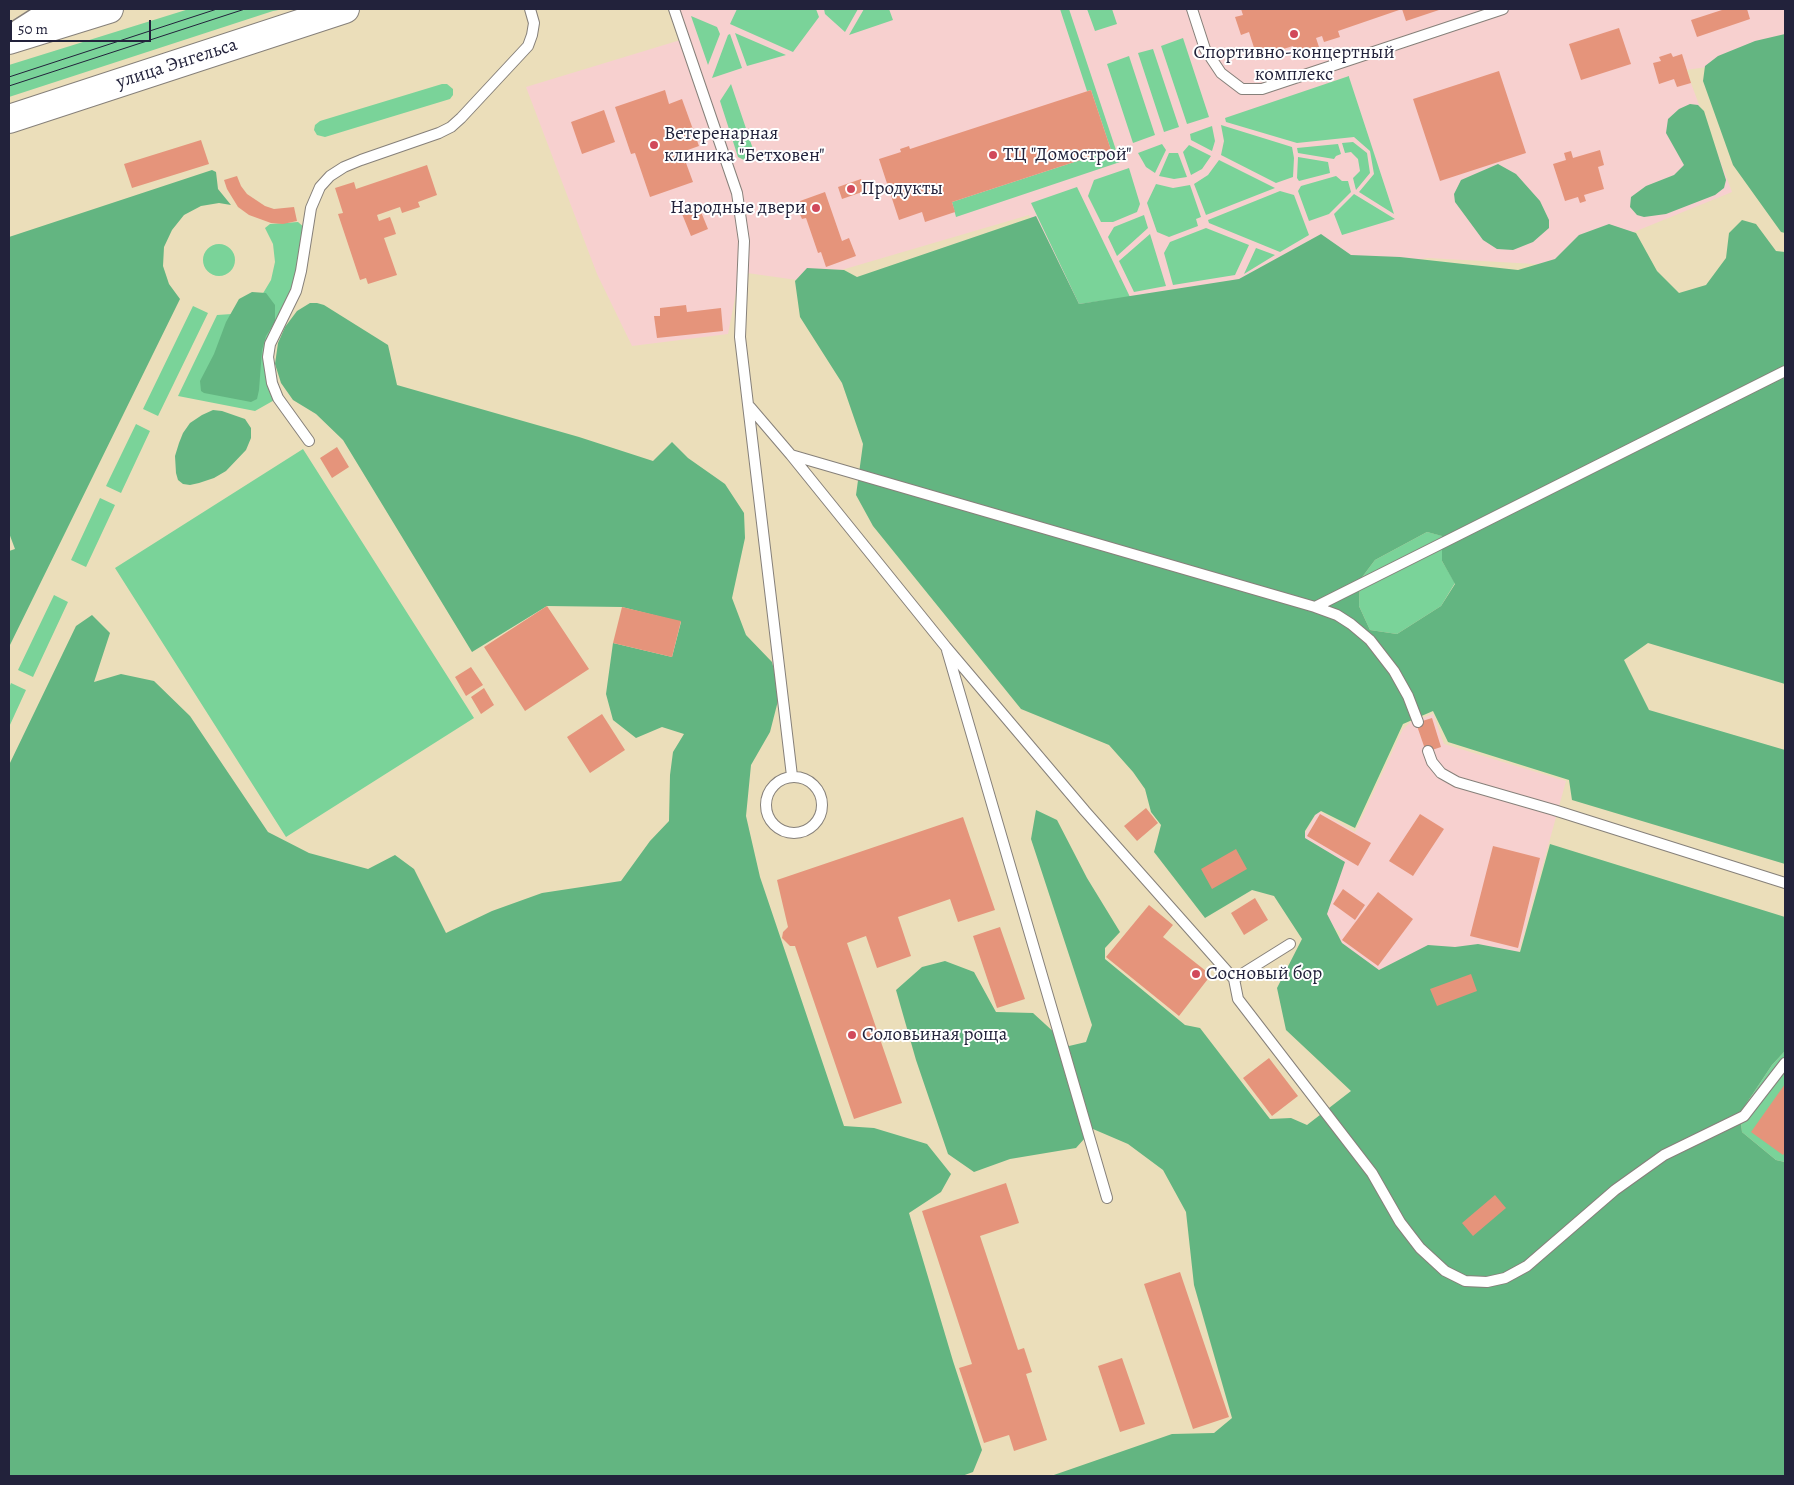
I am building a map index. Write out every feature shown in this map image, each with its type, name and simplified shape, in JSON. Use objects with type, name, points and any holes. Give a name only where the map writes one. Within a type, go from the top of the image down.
[{"type":"main road","points":[[9,39],[109,9]]},
{"type":"main road","name":"улица Энгельса","points":[[9,118],[345,9]]},
{"type":"street","points":[[9,39],[52,9]]},
{"type":"lane","points":[[308,441],[278,398],[272,382],[268,357],[270,344],[296,291],[301,272],[311,208],[320,187],[330,176],[344,167],[439,133],[456,122],[528,46],[534,23],[530,9]]},
{"type":"lane","points":[[674,9],[737,193],[744,241],[740,337],[750,407],[792,776]]},
{"type":"lane","points":[[1192,9],[1205,49],[1221,73],[1242,89],[1262,89],[1503,9]]},
{"type":"lane","points":[[1315,607],[1785,371]]},
{"type":"lane","points":[[750,407],[946,647],[1085,811],[1234,979],[1238,999],[1372,1173],[1400,1222],[1420,1248],[1445,1271],[1466,1281],[1487,1282],[1505,1278],[1527,1266],[1615,1190],[1664,1155],[1744,1116],[1785,1063]]},
{"type":"lane","points":[[791,455],[1337,615],[1370,640],[1394,671],[1408,696],[1418,722]]},
{"type":"lane","points":[[946,647],[1107,1198]]},
{"type":"lane","points":[[1428,751],[1432,762],[1441,773],[1457,782],[1554,810],[1785,883]]},
{"type":"lane","points":[[792,776],[804,778],[816,786],[823,801],[821,816],[816,824],[803,833],[789,833],[775,826],[768,816],[766,805],[769,792],[777,782],[792,776]]},
{"type":"lane","points":[[1234,979],[1290,944]]},
{"type":"shaded area","points":[[676,9],[1785,9],[1785,56],[1686,70],[1732,192],[1553,265],[1428,258],[1076,308],[1029,215],[804,281],[740,272],[728,334],[632,346],[597,274],[526,87],[687,38]]},
{"type":"shaded area","points":[[1433,714],[1444,744],[1566,781],[1518,955],[1380,974],[1337,939],[1341,933],[1317,915],[1302,838],[1318,811],[1355,832],[1403,729],[1411,722]]},
{"type":"green space","points":[[189,9],[284,9],[9,97],[9,65]]},
{"type":"green space","points":[[737,9],[816,9],[819,17],[793,52],[730,24]]},
{"type":"green space","points":[[824,9],[858,9],[845,32],[825,14]]},
{"type":"green space","points":[[864,9],[889,9],[893,20],[849,35]]},
{"type":"green space","points":[[1060,9],[1069,9],[1120,162],[956,217],[952,202],[1111,150],[1091,90],[1087,91]]},
{"type":"green space","points":[[1087,9],[1112,9],[1117,24],[1095,31]]},
{"type":"green space","points":[[691,16],[717,27],[720,34],[708,65]]},
{"type":"green space","points":[[735,33],[786,55],[747,66]]},
{"type":"green space","points":[[730,34],[742,68],[712,78],[728,35]]},
{"type":"green space","points":[[1785,34],[1785,233],[1781,232],[1733,165],[1703,81],[1705,66],[1718,56],[1755,41]]},
{"type":"green space","points":[[1183,38],[1209,117],[1187,124],[1161,46]]},
{"type":"green space","points":[[1153,49],[1179,127],[1164,132],[1138,53]]},
{"type":"green space","points":[[1129,56],[1155,135],[1133,143],[1107,64]]},
{"type":"green space","points":[[1349,76],[1394,214],[1359,192],[1374,174],[1370,151],[1354,137],[1297,143],[1226,122],[1225,118]]},
{"type":"green space","points":[[447,84],[453,89],[453,95],[450,99],[325,137],[317,135],[314,130],[315,125],[320,121]]},
{"type":"green space","points":[[731,84],[756,158],[746,161],[738,157],[720,101]]},
{"type":"green space","points":[[1690,104],[1698,105],[1704,111],[1726,180],[1724,188],[1715,195],[1666,214],[1644,217],[1637,215],[1630,207],[1631,197],[1646,186],[1674,175],[1684,165],[1666,133],[1668,119],[1679,109]]},
{"type":"green space","points":[[1221,125],[1292,147],[1294,158],[1293,177],[1276,183],[1221,155],[1224,141]]},
{"type":"green space","points":[[1212,126],[1215,141],[1212,151],[1191,140],[1190,134]]},
{"type":"green space","points":[[1353,142],[1367,153],[1370,173],[1356,190],[1353,178],[1360,171],[1358,159],[1351,152],[1345,153],[1342,143]]},
{"type":"green space","points":[[1162,144],[1166,150],[1155,173],[1146,167],[1138,153]]},
{"type":"green space","points":[[1338,144],[1341,154],[1334,159],[1298,153],[1297,148]]},
{"type":"green space","points":[[1189,145],[1211,156],[1202,169],[1191,175],[1183,152]]},
{"type":"green space","points":[[1169,153],[1178,153],[1187,177],[1174,179],[1159,176]]},
{"type":"green space","points":[[1298,157],[1328,162],[1330,173],[1299,181],[1297,178]]},
{"type":"green space","points":[[1219,160],[1275,188],[1206,215],[1194,184],[1208,175]]},
{"type":"green space","points":[[1498,164],[1516,174],[1540,201],[1549,220],[1549,228],[1533,242],[1513,250],[1497,249],[1483,240],[1455,202],[1454,194],[1461,180]]},
{"type":"green space","points":[[1129,168],[1140,204],[1137,212],[1113,222],[1101,222],[1088,196],[1094,180]]},
{"type":"green space","points":[[212,170],[216,172],[218,189],[231,205],[219,203],[201,206],[184,215],[172,230],[164,247],[163,266],[169,284],[180,299],[9,647],[9,551],[15,549],[9,533],[9,237]]},
{"type":"green space","points":[[1336,176],[1342,181],[1348,181],[1351,192],[1329,214],[1309,221],[1298,191],[1301,186]]},
{"type":"green space","points":[[1156,184],[1173,188],[1190,185],[1201,217],[1196,219],[1198,226],[1169,237],[1157,232],[1147,203]]},
{"type":"green space","points":[[1077,187],[1130,297],[1079,304],[1031,203]]},
{"type":"green space","points":[[1280,191],[1294,195],[1309,235],[1280,252],[1209,223],[1208,220]]},
{"type":"green space","points":[[1354,194],[1395,219],[1342,235],[1334,214]]},
{"type":"green space","points":[[1144,215],[1148,228],[1117,256],[1108,237],[1114,227]]},
{"type":"green space","points":[[1036,216],[1079,304],[1239,279],[1321,234],[1351,255],[1400,257],[1518,270],[1555,259],[1579,235],[1609,224],[1636,233],[1657,271],[1679,293],[1706,285],[1726,258],[1729,233],[1742,220],[1756,224],[1776,251],[1785,252],[1785,684],[1648,643],[1624,660],[1649,710],[1785,750],[1785,864],[1572,800],[1569,780],[1448,742],[1433,711],[1403,724],[1355,828],[1321,811],[1315,815],[1305,831],[1305,838],[1345,862],[1327,914],[1342,943],[1379,970],[1428,945],[1455,947],[1478,944],[1520,952],[1550,844],[1785,917],[1785,1051],[1772,1065],[1740,1113],[1742,1132],[1776,1160],[1785,1162],[1785,1476],[1051,1476],[1172,1434],[1214,1433],[1232,1418],[1194,1285],[1186,1212],[1163,1170],[1128,1144],[1093,1129],[1076,1148],[1010,1159],[974,1172],[948,1154],[916,1060],[896,990],[922,967],[945,961],[974,972],[996,1012],[1033,1013],[1069,1046],[1086,1042],[1092,1025],[1031,839],[1036,810],[1057,820],[1087,878],[1120,932],[1105,948],[1105,959],[1185,1025],[1200,1028],[1270,1119],[1291,1118],[1307,1125],[1351,1091],[1286,1030],[1277,988],[1302,939],[1274,896],[1252,890],[1205,918],[1154,852],[1161,825],[1151,812],[1145,789],[1133,772],[1109,745],[1021,709],[873,526],[856,495],[863,444],[842,383],[800,317],[795,281],[807,268],[844,270],[857,277]],"holes":[[[1427,532],[1442,536],[1442,561],[1455,584],[1441,606],[1397,634],[1370,630],[1359,606],[1360,580],[1375,560]]]},
{"type":"green space","points":[[298,222],[306,229],[301,271],[270,344],[278,398],[255,411],[178,396],[217,315],[232,314],[262,295],[271,280],[275,262],[273,244],[265,228],[270,224]]},
{"type":"green space","points":[[1206,228],[1249,245],[1235,275],[1173,285],[1164,253],[1170,242]]},
{"type":"green space","points":[[1150,234],[1166,286],[1134,292],[1119,261]]},
{"type":"green space","points":[[219,244],[225,245],[230,249],[234,254],[234,266],[230,271],[225,275],[219,276],[213,275],[208,271],[204,266],[203,260],[204,254],[208,249],[213,245]]},
{"type":"green space","points":[[1256,248],[1275,255],[1244,274]]},
{"type":"green space","points":[[252,292],[266,293],[275,305],[275,322],[266,336],[262,350],[257,399],[251,402],[204,393],[201,391],[200,381],[214,354],[226,322],[239,299]]},
{"type":"green space","points":[[310,303],[324,305],[388,345],[397,385],[579,437],[653,461],[672,442],[688,458],[725,484],[744,513],[745,538],[732,598],[746,635],[772,662],[780,693],[770,732],[751,765],[746,816],[760,877],[844,1126],[874,1128],[927,1144],[951,1174],[941,1192],[909,1213],[953,1361],[982,1450],[973,1472],[962,1476],[9,1476],[9,765],[76,626],[92,615],[110,633],[94,682],[121,674],[154,681],[190,716],[268,832],[309,853],[368,869],[395,855],[414,869],[446,933],[492,911],[542,893],[621,881],[650,841],[669,821],[670,775],[673,752],[684,734],[662,727],[636,738],[613,720],[606,694],[613,643],[672,657],[681,622],[622,607],[547,606],[472,652],[343,440],[316,414],[293,400],[281,383],[275,364],[278,343],[285,327],[297,311]]},
{"type":"green space","points":[[193,306],[208,313],[158,416],[143,409]]},
{"type":"green space","points":[[213,410],[245,419],[251,428],[251,438],[246,450],[226,471],[214,478],[199,483],[183,484],[178,480],[176,473],[175,456],[183,433],[190,423]]},
{"type":"green space","points":[[136,424],[150,431],[121,493],[106,486]]},
{"type":"green space","points":[[303,449],[474,718],[286,837],[115,568]]},
{"type":"green space","points":[[100,498],[115,505],[86,567],[71,560]]},
{"type":"green space","points":[[1427,532],[1443,536],[1442,561],[1455,583],[1441,606],[1397,634],[1370,630],[1359,606],[1360,580],[1375,560]]},
{"type":"green space","points":[[54,595],[68,602],[33,677],[18,670]]},
{"type":"green space","points":[[11,683],[26,690],[9,727],[9,688]]},
{"type":"green space","points":[[1785,1051],[1785,1162],[1776,1160],[1742,1132],[1740,1113],[1772,1065]]},
{"type":"building","name":"Спортивно-концертный комплекс","points":[[1241,9],[1402,9],[1338,31],[1340,37],[1324,42],[1322,36],[1316,38],[1319,47],[1296,54],[1293,46],[1257,57],[1249,32],[1241,35],[1235,17],[1243,15]]},
{"type":"building","points":[[1402,9],[1442,9],[1406,21]]},
{"type":"building","points":[[1725,9],[1747,9],[1750,19],[1697,37],[1691,20]]},
{"type":"building","points":[[1619,28],[1631,64],[1581,80],[1569,44]]},
{"type":"building","points":[[1671,53],[1673,57],[1682,54],[1691,83],[1677,87],[1674,79],[1659,84],[1653,63],[1661,61],[1659,57]]},
{"type":"building","points":[[1499,71],[1526,153],[1440,181],[1413,99]]},
{"type":"building","name":"Ветеренарная клиника \"Бетховен\"","points":[[665,90],[669,104],[682,99],[699,146],[682,152],[693,182],[650,197],[635,153],[631,154],[615,107]]},
{"type":"building","name":"ТЦ \"Домострой\"","points":[[1091,90],[1111,150],[952,202],[955,212],[925,222],[922,212],[899,220],[879,159],[901,152],[900,149],[909,146],[910,149]]},
{"type":"building","points":[[604,110],[615,142],[582,154],[571,122]]},
{"type":"building","points":[[201,140],[209,164],[132,188],[124,164]]},
{"type":"building","points":[[1600,150],[1604,165],[1598,167],[1604,189],[1584,195],[1586,201],[1580,203],[1578,197],[1565,201],[1553,164],[1566,160],[1564,153],[1571,151],[1573,158]]},
{"type":"building","points":[[427,165],[437,195],[418,202],[420,207],[402,213],[400,207],[377,215],[379,221],[390,217],[396,234],[384,238],[397,275],[368,284],[366,278],[360,280],[338,214],[343,213],[335,188],[354,182],[356,189]]},
{"type":"building","points":[[237,176],[247,194],[265,206],[274,209],[294,207],[297,221],[283,224],[271,223],[249,215],[238,207],[224,180]]},
{"type":"building","name":"Продукты","points":[[861,179],[865,191],[842,199],[838,187]]},
{"type":"building","points":[[825,192],[842,241],[849,238],[856,256],[826,267],[821,252],[818,253],[806,218],[802,219],[799,212],[803,210],[800,201]]},
{"type":"building","points":[[697,202],[708,229],[691,236],[680,209]]},
{"type":"building","points":[[686,305],[687,312],[721,308],[723,331],[657,338],[654,316],[660,316],[660,308]]},
{"type":"building","points":[[337,447],[349,467],[332,478],[320,458]]},
{"type":"building","points":[[547,606],[589,669],[525,711],[484,647]]},
{"type":"building","points":[[622,607],[681,621],[672,657],[613,643]]},
{"type":"building","points":[[471,667],[483,685],[466,696],[455,677]]},
{"type":"building","points":[[484,688],[494,705],[481,714],[471,697]]},
{"type":"building","points":[[602,714],[625,750],[590,773],[567,737]]},
{"type":"building","points":[[1432,718],[1441,747],[1426,752],[1416,723]]},
{"type":"building","points":[[1146,808],[1158,823],[1137,841],[1124,826]]},
{"type":"building","points":[[1320,814],[1371,843],[1358,866],[1307,836]]},
{"type":"building","points":[[1420,814],[1444,829],[1413,876],[1389,861]]},
{"type":"building","name":"Соловьиная роща","points":[[963,817],[995,910],[958,922],[950,899],[898,917],[911,956],[877,968],[866,936],[847,943],[902,1103],[854,1119],[795,946],[790,946],[782,938],[783,932],[788,927],[777,880]]},
{"type":"building","points":[[1493,846],[1540,858],[1518,948],[1470,936]]},
{"type":"building","points":[[1236,849],[1247,869],[1212,889],[1201,869]]},
{"type":"building","points":[[1343,889],[1365,905],[1355,920],[1333,904]]},
{"type":"building","points":[[1378,892],[1413,919],[1378,966],[1342,940]]},
{"type":"building","points":[[1255,898],[1268,920],[1244,935],[1231,913]]},
{"type":"building","points":[[1149,905],[1173,925],[1163,937],[1211,975],[1179,1016],[1106,957]]},
{"type":"building","points":[[1000,927],[1025,999],[997,1008],[973,936]]},
{"type":"building","points":[[1471,974],[1477,991],[1437,1006],[1430,989]]},
{"type":"building","points":[[1269,1058],[1298,1096],[1272,1116],[1243,1078]]},
{"type":"building","points":[[1785,1084],[1785,1152],[1783,1155],[1751,1132]]},
{"type":"building","points":[[1006,1183],[1019,1223],[980,1236],[1018,1350],[1024,1348],[1032,1372],[1026,1374],[1047,1440],[1014,1451],[1009,1435],[984,1443],[959,1368],[972,1364],[922,1211]]},
{"type":"building","points":[[1495,1195],[1506,1208],[1473,1236],[1462,1223]]},
{"type":"building","points":[[1180,1272],[1229,1417],[1193,1429],[1144,1284]]},
{"type":"building","points":[[1122,1358],[1145,1424],[1120,1432],[1098,1366]]},
{"type":"tram line","points":[[9,77],[217,9]]},
{"type":"tram line","points":[[9,86],[245,9]]},
{"type":"place","name":"Спортивно-концертный комплекс","points":[[1294,34]]},
{"type":"place","name":"Ветеренарная клиника \"Бетховен\"","points":[[654,145]]},
{"type":"place","name":"ТЦ \"Домострой\"","points":[[993,155]]},
{"type":"place","name":"Продукты","points":[[851,189]]},
{"type":"place","name":"Народные двери","points":[[816,208]]},
{"type":"place","name":"Сосновый бор","points":[[1196,974]]},
{"type":"place","name":"Соловьиная роща","points":[[852,1035]]}]
